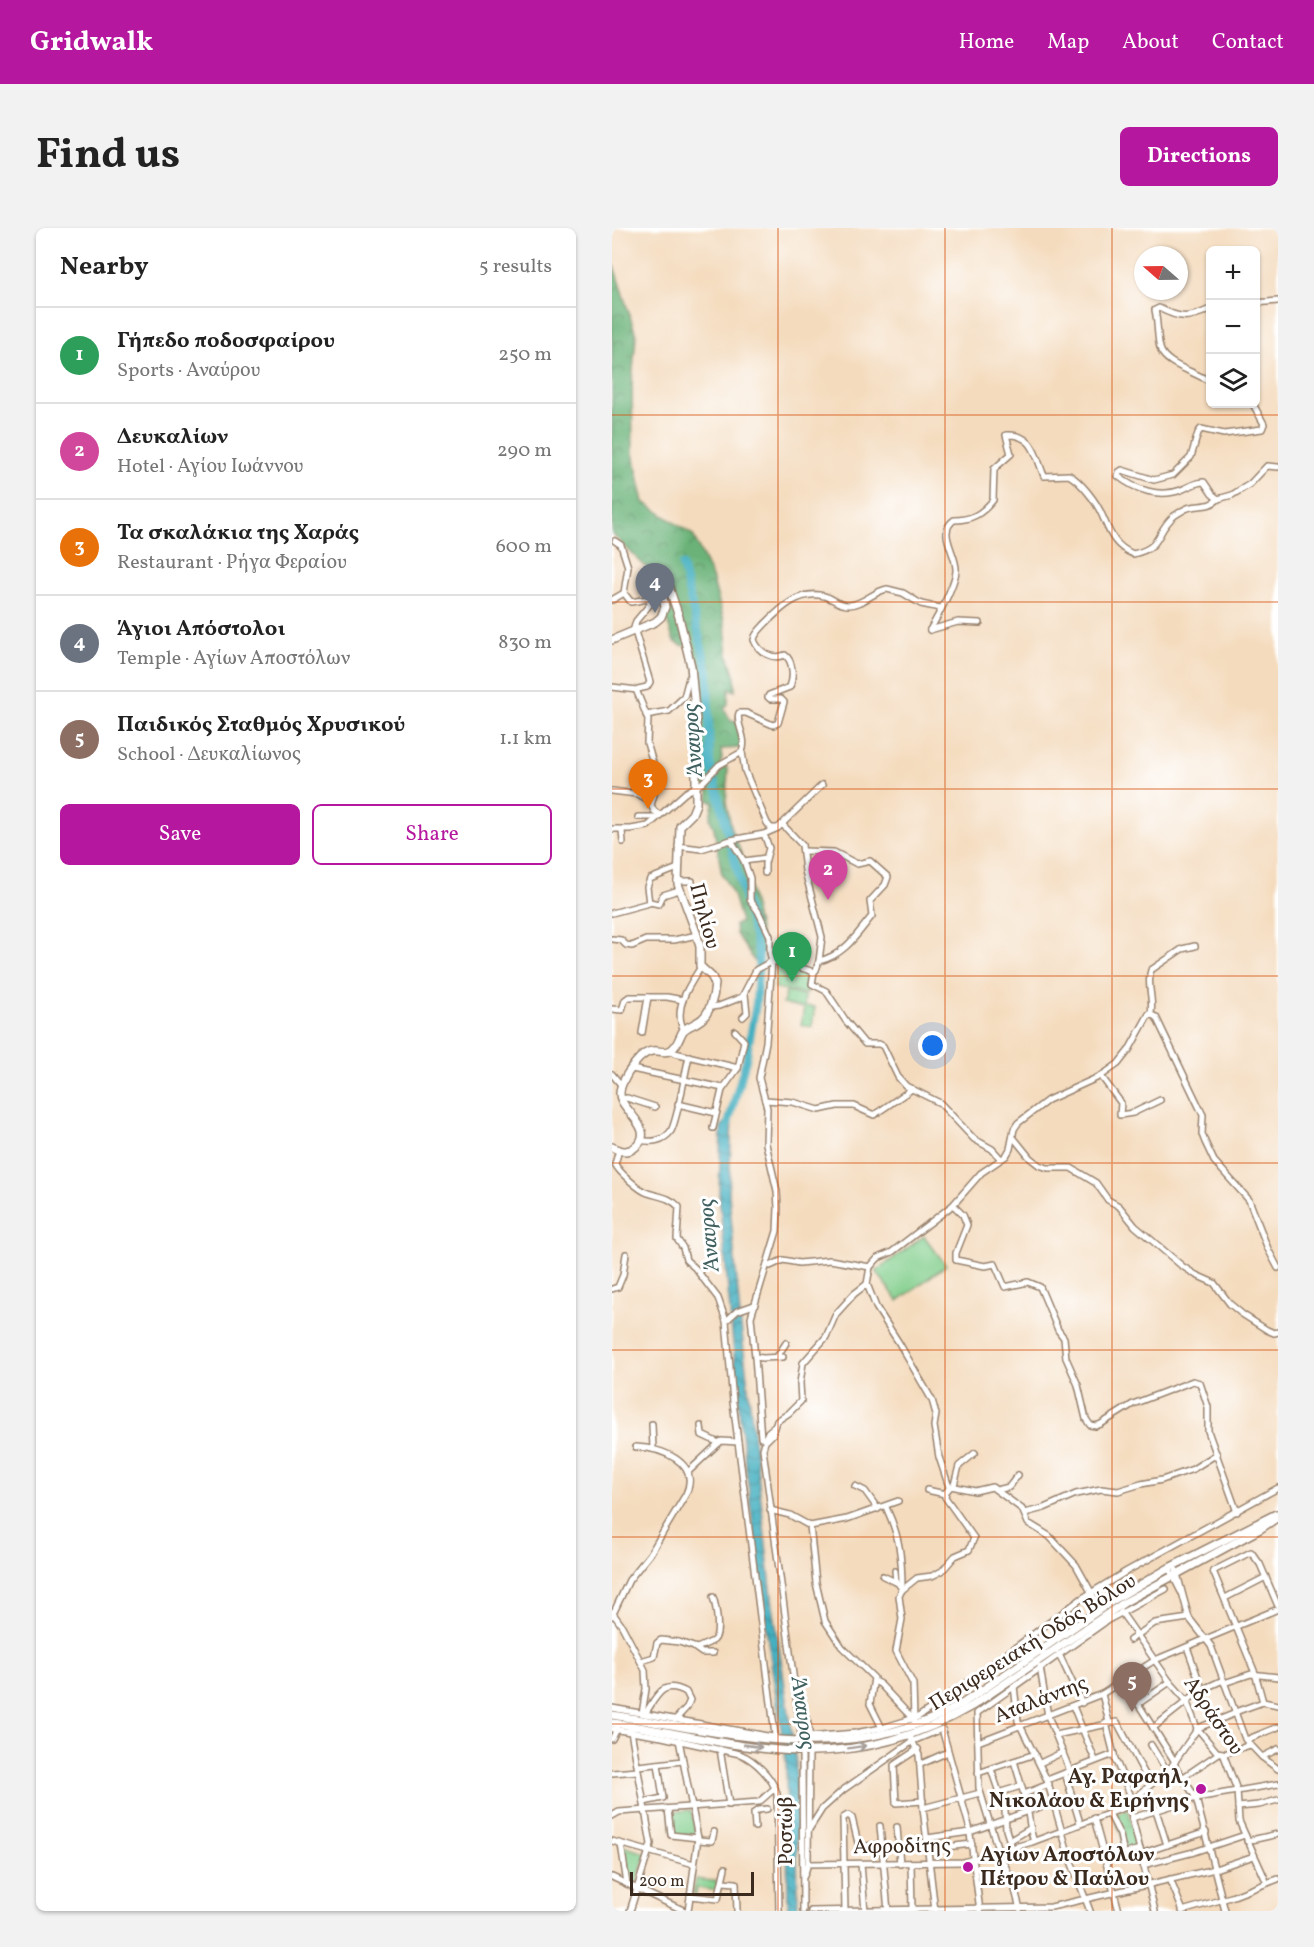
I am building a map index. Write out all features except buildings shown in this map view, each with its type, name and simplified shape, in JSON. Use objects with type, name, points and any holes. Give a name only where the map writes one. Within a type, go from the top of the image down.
[{"type":"main road","name":"Πηλίου","points":[[634,631],[655,622],[662,616],[665,607],[660,590],[664,585],[668,586],[688,648],[696,729],[696,807],[680,825],[677,881],[697,935],[701,967],[712,977],[715,984],[710,1007]]},
{"type":"main road","points":[[612,640],[634,631]]},
{"type":"main road","points":[[616,1149],[632,1149],[641,1140],[640,1124],[621,1099],[622,1086],[632,1070],[646,1052],[671,1050],[684,1030],[703,1018],[710,1007]]},
{"type":"main road","name":"Περιφερειακή Οδός Βόλου","points":[[614,1727],[779,1750],[860,1739],[891,1732],[914,1722],[942,1715],[976,1696],[1100,1608],[1260,1529],[1278,1515]]},
{"type":"main road","name":"Περιφερειακή Οδός Βόλου","points":[[612,1715],[804,1745],[862,1747],[911,1738],[972,1706],[1173,1571]]},
{"type":"street","points":[[1260,303],[1278,301]]},
{"type":"street","points":[[1206,310],[1187,317],[1159,308],[1155,310],[1160,348],[1165,357],[1170,362],[1206,379]]},
{"type":"street","points":[[1218,499],[1204,482],[1173,493],[1158,494],[1124,481],[1117,475],[1122,470],[1154,480],[1173,475],[1191,457],[1201,429],[1224,434],[1262,429],[1264,424],[1255,408]]},
{"type":"street","points":[[980,623],[958,622],[930,630],[956,573],[956,562],[947,537],[948,526],[954,520],[974,518],[993,500],[994,469],[1011,454],[1006,435],[1017,435],[1029,443],[1038,457],[1044,476],[1069,475],[1075,479],[1097,506],[1116,544],[1133,554],[1149,550],[1167,524],[1184,510],[1212,504],[1218,499],[1232,495],[1250,484],[1267,466],[1278,466]]},
{"type":"street","points":[[612,687],[637,690],[648,686],[650,682],[634,631],[636,621],[651,603],[647,599],[631,602],[624,593],[628,567],[621,545],[615,541]]},
{"type":"street","points":[[781,826],[772,828],[767,824],[745,771],[742,752],[744,739],[737,718],[739,713],[746,713],[776,725],[784,702],[779,698],[769,699],[768,696],[784,691],[790,687],[792,681],[793,676],[788,657],[785,655],[776,658],[758,648],[754,640],[758,632],[786,605],[798,598],[818,595],[849,606],[887,588],[903,593],[921,604],[940,608]]},
{"type":"street","points":[[612,600],[624,593]]},
{"type":"street","points":[[646,715],[669,711],[684,697],[689,678],[692,676]]},
{"type":"street","points":[[637,690],[646,715],[647,742],[656,777],[651,801],[652,808],[659,816]]},
{"type":"street","points":[[612,829],[645,827],[685,793],[696,788],[723,762],[742,752]]},
{"type":"street","points":[[678,846],[704,848],[721,842],[764,834],[781,826],[822,785]]},
{"type":"street","points":[[612,791],[634,793],[651,801]]},
{"type":"street","points":[[638,817],[659,816]]},
{"type":"street","points":[[781,826],[800,841],[805,871],[822,937],[819,961],[812,984],[826,991],[865,1044],[882,1044],[898,1077],[906,1086],[939,1103],[974,1139],[992,1149],[1001,1160]]},
{"type":"street","points":[[622,830],[623,842]]},
{"type":"street","points":[[764,834],[768,848],[765,873]]},
{"type":"street","points":[[731,840],[744,861],[750,878],[750,900],[770,936],[772,961],[766,1042],[759,1081],[768,1120],[766,1144],[777,1191],[777,1231],[751,1320],[759,1430],[762,1439],[765,1439],[768,1432],[774,1428]]},
{"type":"street","points":[[803,851],[834,852],[857,864],[870,861],[888,877],[885,885],[870,902],[872,916],[854,940],[832,956],[819,961]]},
{"type":"street","points":[[744,861],[766,858]]},
{"type":"street","points":[[650,902],[647,887],[650,879],[678,868]]},
{"type":"street","points":[[677,881],[693,881]]},
{"type":"street","points":[[612,913],[650,902],[659,904],[663,895],[679,890]]},
{"type":"street","points":[[612,939],[621,940],[629,947],[646,940],[674,940],[697,935]]},
{"type":"street","points":[[951,1486],[939,1457],[934,1426],[936,1414],[931,1396],[878,1312],[867,1284],[870,1267],[878,1258],[892,1252],[953,1205],[981,1173],[1008,1154],[1014,1129],[1018,1123],[1048,1100],[1101,1076],[1124,1058],[1146,1017],[1151,1013],[1153,1005],[1149,983],[1151,970],[1182,949],[1195,946]]},
{"type":"street","points":[[743,1017],[747,1013],[745,994],[756,970],[772,961],[814,972]]},
{"type":"street","points":[[684,1030],[681,1021],[682,1000],[701,967]]},
{"type":"street","points":[[710,1007],[719,1006],[745,994]]},
{"type":"street","points":[[612,1009],[621,1010],[629,997],[682,1000]]},
{"type":"street","points":[[642,1033],[648,997]]},
{"type":"street","points":[[1151,1013],[1156,1017],[1203,1115],[1203,1137],[1214,1161],[1249,1200],[1278,1268]]},
{"type":"street","points":[[712,1128],[723,1088],[738,1068],[744,1041],[735,1031]]},
{"type":"street","points":[[671,1050],[738,1068]]},
{"type":"street","points":[[641,1140],[655,1141],[667,1135],[672,1126],[689,1056]]},
{"type":"street","points":[[632,1070],[723,1088]]},
{"type":"street","points":[[612,1074],[622,1086]]},
{"type":"street","points":[[1101,1076],[1121,1104],[1120,1115],[1133,1113],[1160,1100]]},
{"type":"street","points":[[765,1100],[793,1102],[819,1110],[837,1106],[855,1106],[873,1115],[912,1089]]},
{"type":"street","points":[[621,1099],[627,1098],[655,1107]]},
{"type":"street","points":[[678,1104],[716,1113]]},
{"type":"street","points":[[1013,1137],[1036,1164],[1048,1168],[1071,1168],[1096,1183],[1108,1200],[1119,1206],[1135,1226],[1174,1260],[1188,1271],[1214,1283],[1230,1304],[1242,1314],[1267,1330],[1278,1332]]},
{"type":"street","points":[[612,1708],[773,1737],[776,1735],[738,1442],[728,1319],[718,1298],[686,1260],[683,1248],[676,1239],[680,1207],[668,1198],[645,1192],[619,1170],[615,1164],[616,1149]]},
{"type":"street","points":[[953,1205],[965,1218],[967,1226],[956,1253],[956,1260],[985,1266],[995,1264],[1005,1287],[1028,1282],[1040,1287],[1058,1330],[1064,1338],[1066,1358],[1088,1423],[1094,1426],[1101,1424],[1133,1404],[1196,1381],[1202,1386],[1208,1407],[1206,1425],[1237,1512]]},
{"type":"street","points":[[612,1289],[618,1287],[621,1280],[626,1254]]},
{"type":"street","points":[[766,1264],[769,1266],[783,1260],[799,1263],[830,1260],[870,1267]]},
{"type":"street","points":[[803,1877],[808,1864],[804,1745],[762,1451],[765,1442],[773,1434],[777,1421],[801,1401],[800,1383],[804,1361],[826,1337],[836,1314],[854,1294],[867,1284]]},
{"type":"street","points":[[728,1319],[744,1308],[754,1305]]},
{"type":"street","points":[[755,1356],[780,1357],[786,1342]]},
{"type":"street","points":[[652,1424],[653,1449]]},
{"type":"street","points":[[701,1426],[702,1435],[719,1443]]},
{"type":"street","points":[[688,1472],[719,1443],[725,1440],[738,1442]]},
{"type":"street","points":[[636,1447],[653,1449],[683,1462],[690,1482],[686,1494],[650,1554],[629,1580],[612,1614],[641,1661],[646,1680],[644,1714]]},
{"type":"street","points":[[945,1494],[959,1466],[975,1453]]},
{"type":"street","points":[[1025,1513],[1044,1508],[1076,1494],[1101,1489],[1118,1491],[1162,1480],[1192,1468],[1217,1454]]},
{"type":"street","points":[[997,1490],[1009,1487],[1018,1475]]},
{"type":"street","points":[[855,1486],[865,1491],[878,1509]]},
{"type":"street","points":[[951,1486],[975,1491],[991,1487],[997,1490],[1025,1513],[1028,1523],[1049,1536],[1076,1565],[1100,1608]]},
{"type":"street","points":[[804,1745],[914,1722],[1090,1593],[1278,1488]]},
{"type":"street","points":[[902,1590],[917,1578],[932,1576],[946,1569],[956,1556],[968,1551],[974,1540],[945,1494],[927,1490]]},
{"type":"street","points":[[770,1510],[790,1515],[810,1526],[886,1507],[898,1501]]},
{"type":"street","points":[[886,1507],[893,1522],[902,1555],[902,1590],[899,1598],[902,1611],[896,1651],[913,1684],[914,1722]]},
{"type":"street","points":[[810,1526],[816,1583],[825,1621],[842,1647],[871,1674],[874,1681],[870,1704],[882,1728]]},
{"type":"street","points":[[1263,1702],[1255,1673],[1237,1626],[1213,1572],[1251,1552],[1258,1560],[1278,1608]]},
{"type":"street","points":[[896,1571],[896,1582]]},
{"type":"street","points":[[1173,1571],[1184,1596],[1189,1618],[1211,1646],[1248,1743],[1278,1768]]},
{"type":"street","points":[[883,1576],[896,1582],[902,1590]]},
{"type":"street","points":[[1225,1599],[1266,1577]]},
{"type":"street","points":[[1020,1910],[1013,1882],[999,1852],[980,1792],[977,1713],[1121,1612],[1166,1589]]},
{"type":"street","points":[[694,1648],[715,1638],[717,1610],[712,1597]]},
{"type":"street","name":"Αταλάντης","points":[[978,1742],[1082,1703],[1102,1694],[1155,1660],[1278,1608]]},
{"type":"street","name":"Αδράστου","points":[[1121,1612],[1170,1682],[1186,1700],[1197,1728],[1222,1754],[1237,1790],[1239,1821],[1267,1883]]},
{"type":"street","points":[[1130,1640],[1160,1622],[1189,1618]]},
{"type":"street","points":[[641,1661],[654,1657],[657,1643],[661,1640],[679,1642],[694,1648],[699,1653],[713,1653]]},
{"type":"street","points":[[1187,1647],[1214,1722]]},
{"type":"street","points":[[1059,1654],[1082,1703]]},
{"type":"street","points":[[1040,1667],[1048,1716],[1063,1752],[1080,1823]]},
{"type":"street","points":[[1153,1728],[1201,1689],[1255,1673],[1278,1677]]},
{"type":"street","points":[[1123,1680],[1196,1798],[1225,1911]]},
{"type":"street","points":[[874,1681],[880,1684],[914,1722]]},
{"type":"street","points":[[1138,1704],[1170,1682]]},
{"type":"street","points":[[1014,1686],[1017,1717],[1041,1763],[1061,1830],[1090,1911]]},
{"type":"street","points":[[644,1714],[662,1690],[668,1687],[677,1688],[686,1692],[690,1700],[675,1720]]},
{"type":"street","points":[[1102,1694],[1114,1754],[1131,1803],[1132,1818],[1155,1911]]},
{"type":"street","points":[[1197,1728],[1263,1702],[1278,1705]]},
{"type":"street","points":[[1073,1706],[1095,1760]]},
{"type":"street","points":[[799,1718],[807,1719],[804,1745]]},
{"type":"street","points":[[1056,1735],[1118,1722],[1150,1784]]},
{"type":"street","points":[[612,1739],[614,1727],[720,1749],[748,1758],[767,1776],[775,1788],[777,1801],[778,1911]]},
{"type":"street","points":[[1182,1778],[1222,1754],[1278,1727]]},
{"type":"street","name":"Αφροδίτης","points":[[808,1864],[963,1862],[1034,1841],[1131,1803],[1167,1771],[1197,1728]]},
{"type":"street","points":[[808,1831],[817,1816],[843,1790],[911,1738],[942,1730],[970,1832],[980,1910]]},
{"type":"street","points":[[630,1911],[651,1841],[631,1731]]},
{"type":"street","points":[[911,1738],[918,1749],[921,1764],[923,1808],[935,1910]]},
{"type":"street","points":[[612,1876],[687,1911],[698,1839],[679,1740]]},
{"type":"street","points":[[1164,1744],[1152,1748],[1167,1771]]},
{"type":"street","name":"Ροστώβ","points":[[803,1911],[804,1745]]},
{"type":"street","points":[[720,1749],[729,1805]]},
{"type":"street","points":[[918,1749],[894,1765],[896,1803],[923,1801]]},
{"type":"street","points":[[1262,1757],[1278,1749]]},
{"type":"street","points":[[921,1764],[948,1752]]},
{"type":"street","points":[[1041,1763],[1063,1752]]},
{"type":"street","points":[[978,1773],[1035,1754]]},
{"type":"street","points":[[1024,1794],[1095,1760],[1114,1754]]},
{"type":"street","points":[[612,1773],[683,1761]]},
{"type":"street","points":[[1014,1761],[1034,1841]]},
{"type":"street","points":[[644,1802],[663,1798],[658,1764]]},
{"type":"street","points":[[991,1769],[1005,1809],[1012,1848]]},
{"type":"street","points":[[1132,1818],[1196,1798],[1278,1784]]},
{"type":"street","points":[[998,1793],[1022,1786]]},
{"type":"street","points":[[612,1816],[619,1812],[760,1802],[775,1788]]},
{"type":"street","points":[[923,1808],[980,1792]]},
{"type":"street","points":[[1238,1807],[1278,1800]]},
{"type":"street","points":[[760,1802],[773,1816],[777,1816]]},
{"type":"street","points":[[927,1838],[970,1832],[1054,1803]]},
{"type":"street","points":[[668,1809],[671,1835],[711,1840],[714,1832]]},
{"type":"street","points":[[755,1827],[754,1813],[767,1809]]},
{"type":"street","points":[[1156,1810],[1167,1845]]},
{"type":"street","points":[[1109,1813],[1120,1835],[1124,1854]]},
{"type":"street","points":[[808,1814],[817,1816]]},
{"type":"street","points":[[845,1911],[842,1821],[847,1815],[853,1820],[859,1847],[882,1844]]},
{"type":"street","points":[[1094,1818],[1119,1911]]},
{"type":"street","points":[[880,1826],[888,1910]]},
{"type":"street","points":[[897,1827],[900,1864]]},
{"type":"street","points":[[1009,1841],[1031,1828]]},
{"type":"street","points":[[1105,1859],[1140,1852],[1206,1833]]},
{"type":"street","points":[[1143,1865],[1246,1838],[1278,1834]]},
{"type":"street","points":[[612,1841],[694,1864]]},
{"type":"street","points":[[621,1844],[627,1884]]},
{"type":"street","points":[[928,1849],[972,1844]]},
{"type":"street","points":[[811,1911],[1044,1909],[1215,1869],[1254,1856]]},
{"type":"street","points":[[910,1863],[912,1909]]},
{"type":"street","points":[[861,1864],[865,1910]]},
{"type":"street","points":[[690,1896],[718,1899],[725,1868]]},
{"type":"street","points":[[1170,1880],[1183,1911],[1222,1900],[1278,1879]]},
{"type":"street","points":[[723,1882],[736,1882],[737,1911]]},
{"type":"green space","points":[[612,260],[636,335],[632,381],[633,453],[644,502],[693,535],[712,577],[725,624],[728,655],[735,677],[735,691],[729,688],[728,704],[724,708],[731,721],[737,722],[742,748],[721,749],[720,762],[728,769],[726,802],[732,830],[743,858],[764,952],[757,965],[736,934],[735,925],[741,922],[732,892],[722,875],[714,828],[710,819],[713,803],[708,800],[709,791],[700,788],[695,660],[692,645],[684,646],[674,642],[666,618],[667,603],[649,570],[612,534]]},
{"type":"green space","points":[[777,964],[808,975],[807,994],[775,988]]},
{"type":"green space","points":[[786,992],[805,996],[804,1006],[815,1007],[812,1027],[801,1025],[804,1008],[783,1004]]},
{"type":"green space","points":[[924,1236],[946,1265],[898,1301],[876,1271]]},
{"type":"green space","points":[[1128,1809],[1138,1848],[1125,1851],[1121,1833],[1113,1815]]},
{"type":"green space","points":[[691,1810],[696,1835],[675,1835],[675,1832],[672,1832],[670,1812]]},
{"type":"green space","points":[[622,1846],[646,1853],[636,1885],[627,1882]]},
{"type":"green space","points":[[696,1879],[721,1882],[719,1891],[697,1888],[696,1894],[693,1894]]},
{"type":"water","points":[[732,1115],[729,1194],[740,1316],[773,1606],[796,1760],[798,1911],[788,1911],[786,1761],[763,1608],[740,1418],[719,1194],[721,1127]]},
{"type":"waterway","name":"Άναυρος","points":[[682,565],[708,673],[710,763],[759,956],[756,1004],[746,1060],[728,1124]]},
{"type":"place","name":"Άγιοι Απόστολοι","points":[[655,613]]},
{"type":"place","name":"Τα σκαλάκια της Χαράς","points":[[648,809]]},
{"type":"place","name":"Δευκαλίων","points":[[828,900]]},
{"type":"place","name":"Γήπεδο ποδοσφαίρου","points":[[792,982]]},
{"type":"place","name":"Παιδικός Σταθμός Χρυσικού","points":[[1132,1712]]},
{"type":"place","name":"Αγ. Ραφαήλ, Νικολάου & Ειρήνης","points":[[1201,1789]]},
{"type":"place","name":"Αγίων Αποστόλων Πέτρου & Παύλου","points":[[968,1867]]}]
